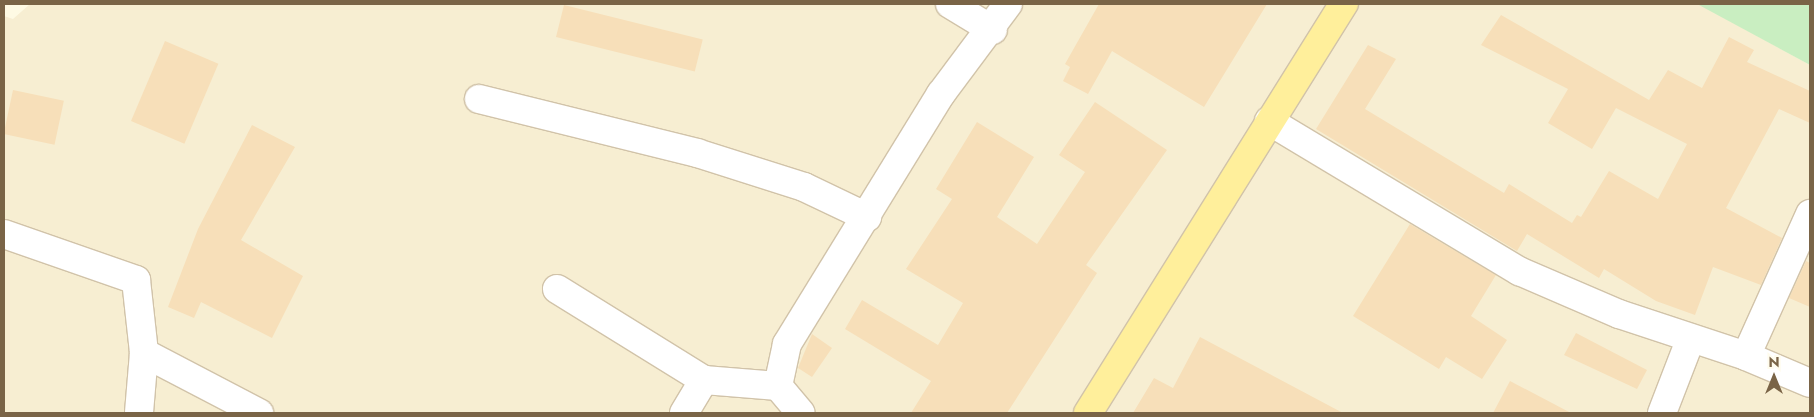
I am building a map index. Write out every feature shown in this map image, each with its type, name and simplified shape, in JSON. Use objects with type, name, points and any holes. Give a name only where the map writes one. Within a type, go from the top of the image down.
[{"type":"main road","points":[[1088,413],[1268,121],[1344,4]]},
{"type":"street","points":[[950,4],[993,30]]},
{"type":"street","points":[[778,386],[787,344],[867,217],[941,94],[993,30],[1008,4]]},
{"type":"street","points":[[480,99],[697,153],[804,187],[867,217]]},
{"type":"street","points":[[1268,121],[1519,272],[1691,338],[1746,356],[1810,383]]},
{"type":"street","points":[[1746,356],[1810,214]]},
{"type":"street","points":[[4,234],[136,280],[144,353],[139,413]]},
{"type":"street","points":[[557,289],[704,380],[778,386],[801,413]]},
{"type":"street","points":[[1662,413],[1691,338]]},
{"type":"street","points":[[144,353],[259,413]]},
{"type":"street","points":[[684,413],[704,380]]},
{"type":"shaded area","points":[[30,4],[1699,4],[1810,65],[1810,413],[4,413],[4,16],[13,19]]},
{"type":"green space","points":[[1810,4],[1810,65],[1699,5]]},
{"type":"building","points":[[1099,4],[1267,4],[1204,107],[1112,51],[1088,94],[1063,81],[1070,67],[1065,64]]},
{"type":"building","points":[[564,5],[703,40],[695,72],[556,37]]},
{"type":"building","points":[[1501,15],[1649,100],[1668,70],[1702,88],[1729,37],[1754,50],[1747,62],[1810,91],[1810,123],[1779,109],[1726,208],[1782,238],[1761,285],[1713,267],[1695,315],[1656,301],[1604,269],[1599,278],[1527,234],[1517,251],[1316,129],[1368,45],[1396,59],[1365,109],[1504,193],[1509,184],[1572,223],[1577,215],[1581,217],[1609,171],[1658,199],[1687,144],[1616,108],[1592,149],[1548,123],[1568,89],[1481,45]]},
{"type":"building","points":[[165,41],[218,64],[184,144],[131,121]]},
{"type":"building","points":[[13,90],[64,101],[55,145],[4,134]]},
{"type":"building","points":[[1095,102],[1167,150],[1086,265],[1097,273],[1007,413],[911,413],[931,381],[845,329],[862,300],[938,345],[963,303],[906,269],[952,199],[936,189],[977,122],[1034,157],[997,217],[1037,244],[1085,172],[1059,155]]},
{"type":"building","points":[[252,125],[295,147],[241,240],[303,276],[272,338],[201,302],[194,318],[168,307],[198,229]]},
{"type":"building","points":[[1410,224],[1496,275],[1471,316],[1507,340],[1482,379],[1446,357],[1439,369],[1353,316]]},
{"type":"building","points":[[1806,261],[1810,263],[1810,307],[1789,298]]},
{"type":"building","points":[[1576,333],[1647,370],[1637,389],[1564,355]]},
{"type":"building","points":[[812,334],[832,348],[812,377],[798,368]]},
{"type":"building","points":[[1200,337],[1343,413],[1133,413],[1154,378],[1173,388]]},
{"type":"building","points":[[1510,381],[1571,413],[1493,413]]}]
